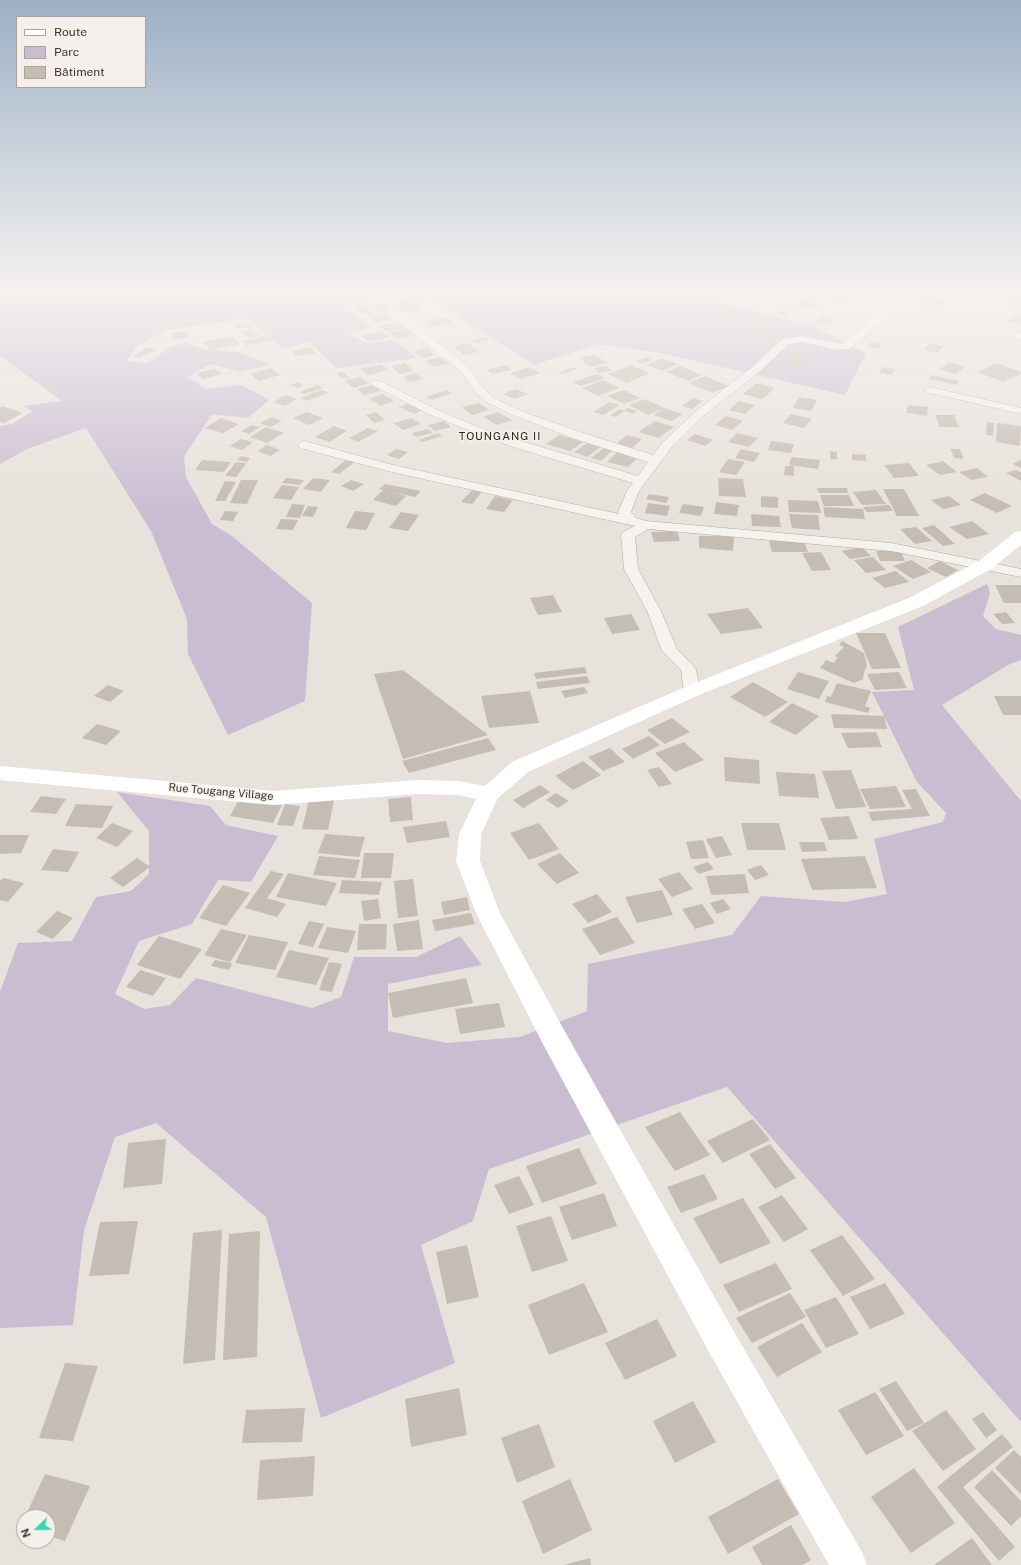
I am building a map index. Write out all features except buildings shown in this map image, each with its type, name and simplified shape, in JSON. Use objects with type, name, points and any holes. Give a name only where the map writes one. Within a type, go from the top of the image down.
[{"type":"street","points":[[458,364],[471,377],[479,390],[490,400],[517,413],[579,436],[656,460]]},
{"type":"street","points":[[631,521],[624,512],[633,491],[667,445],[699,414],[761,364]]},
{"type":"street","points":[[376,383],[432,412],[474,429],[517,444],[640,481]]},
{"type":"street","points":[[930,390],[1021,411]]},
{"type":"street","points":[[304,445],[392,468],[646,525],[891,547],[1021,573]]},
{"type":"street","points":[[646,525],[628,535],[630,569],[654,611],[670,651],[688,669],[692,691]]},
{"type":"street","points":[[849,1565],[725,1348],[554,1038],[488,912],[468,860],[470,834],[489,794],[520,767],[692,691],[916,602],[985,565],[1021,536]]},
{"type":"street","name":"Rue Tougang Village","points":[[0,773],[273,798],[418,787],[458,788],[489,794]]},
{"type":"green space","points":[[11,364],[211,364],[187,377],[206,389],[241,385],[269,400],[248,418],[212,414],[184,457],[186,477],[212,524],[232,536],[312,603],[305,701],[228,735],[188,654],[187,619],[151,531],[86,428],[27,449],[0,464],[0,426],[12,424],[33,411],[23,406],[62,401]]},
{"type":"green space","points":[[211,364],[271,364],[241,372]]},
{"type":"green space","points":[[333,364],[369,364],[337,368]]},
{"type":"green space","points":[[709,364],[860,364],[845,395]]},
{"type":"green space","points":[[987,584],[990,593],[983,616],[996,629],[1021,635],[1021,660],[1010,664],[942,705],[1021,801],[1021,1422],[727,1087],[489,1169],[473,1221],[421,1245],[455,1363],[321,1418],[266,1217],[156,1123],[115,1137],[84,1230],[73,1325],[0,1328],[0,992],[18,943],[72,941],[96,897],[131,891],[149,874],[149,831],[117,792],[210,806],[226,825],[278,836],[251,882],[218,880],[192,924],[139,941],[115,994],[144,1009],[170,1005],[196,978],[312,1008],[341,997],[354,957],[416,957],[460,936],[482,965],[388,984],[388,1031],[447,1043],[520,1037],[587,1011],[588,964],[732,935],[761,896],[844,902],[887,894],[874,839],[943,822],[946,813],[917,782],[872,692],[914,690],[898,627]]},
{"type":"district","name":"TOUNGANG II","points":[[500,437]]}]
